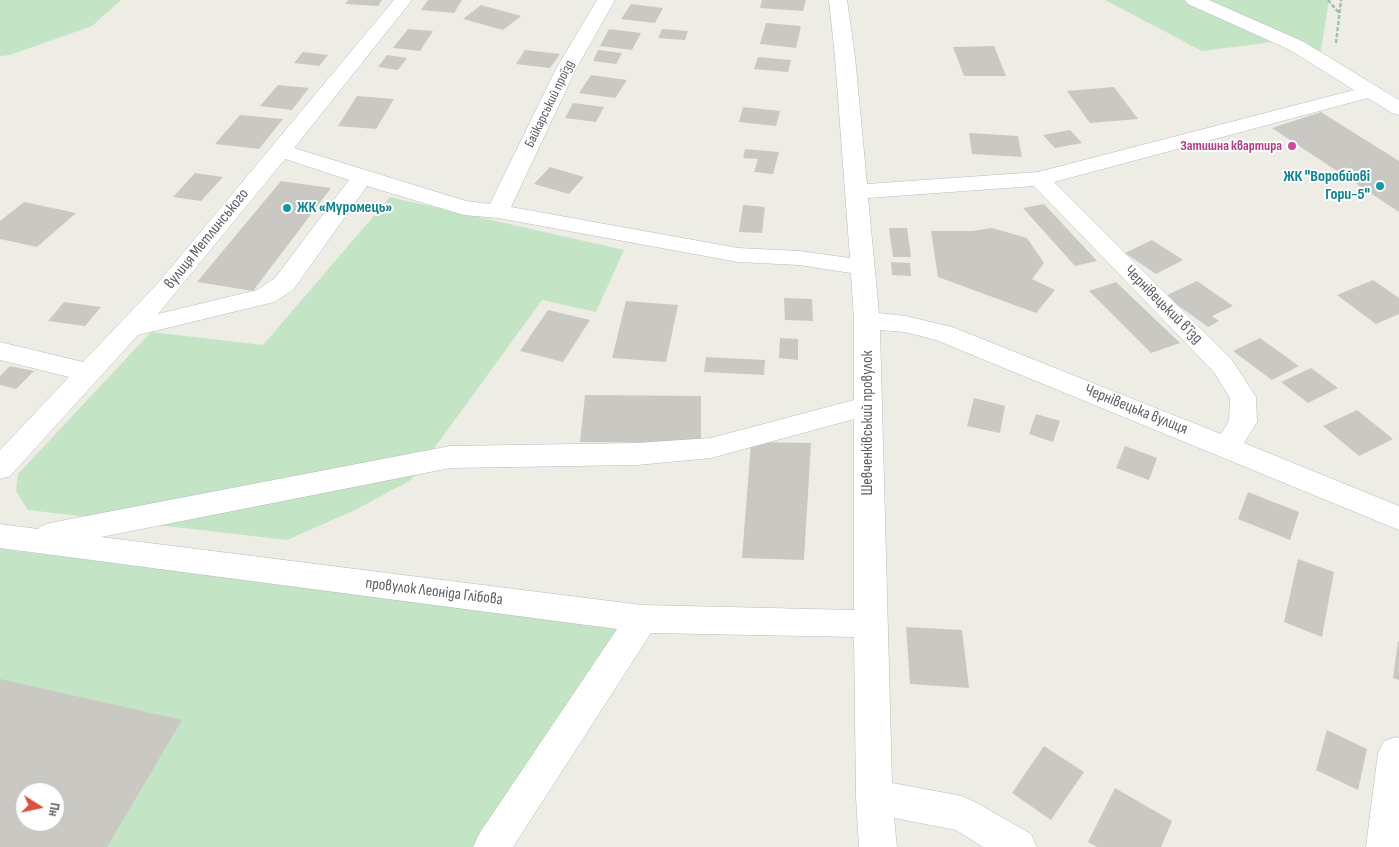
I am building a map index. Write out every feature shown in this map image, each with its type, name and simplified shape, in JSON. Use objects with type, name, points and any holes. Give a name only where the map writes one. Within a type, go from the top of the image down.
[{"type":"street","name":"вулиця Метлинського","points":[[0,468],[167,289],[402,0]]},
{"type":"street","name":"Байкарський проїзд","points":[[498,211],[566,69],[606,0]]},
{"type":"street","name":"Шевченківський провулок","points":[[838,0],[845,57],[867,320],[870,624],[874,797],[878,847]]},
{"type":"street","points":[[1194,0],[1297,46],[1368,92],[1399,109]]},
{"type":"street","points":[[856,191],[888,191],[1039,179],[1368,92]]},
{"type":"street","points":[[279,150],[464,208],[498,211],[738,255],[799,258],[863,268]]},
{"type":"street","points":[[130,329],[265,296],[284,284],[362,177]]},
{"type":"street","name":"Чернівецький вʼїзд","points":[[1039,179],[1223,366],[1243,397],[1244,422],[1227,447]]},
{"type":"street","name":"Чернівецька вулиця","points":[[867,320],[905,324],[942,333],[1399,518]]},
{"type":"street","points":[[0,351],[89,373]]},
{"type":"street","points":[[13,537],[450,458],[637,454],[711,448],[868,406]]},
{"type":"street","name":"провулок Леоніда Глібова","points":[[13,537],[642,619],[870,624]]},
{"type":"street","points":[[492,847],[642,619]]},
{"type":"street","points":[[1385,847],[1396,753]]},
{"type":"street","points":[[874,797],[962,814],[1018,847]]},
{"type":"path","points":[[1328,0],[1340,13]]},
{"type":"path","points":[[1333,69],[1341,0]]},
{"type":"green space","points":[[0,0],[121,0],[92,26],[10,55],[0,56]]},
{"type":"green space","points":[[1105,0],[1183,0],[1273,42],[1202,51]]},
{"type":"green space","points":[[1208,0],[1329,0],[1320,56]]},
{"type":"green space","points":[[390,197],[624,250],[596,312],[542,300],[411,480],[355,510],[287,540],[28,510],[16,491],[18,474],[151,332],[263,345]]},
{"type":"green space","points":[[0,549],[623,625],[478,847],[0,847]]},
{"type":"building","points":[[348,0],[382,0],[378,6],[345,4]]},
{"type":"building","points":[[428,0],[462,0],[454,13],[421,10]]},
{"type":"building","points":[[762,0],[806,0],[803,11],[760,8]]},
{"type":"building","points":[[631,4],[663,8],[655,23],[621,19]]},
{"type":"building","points":[[481,5],[521,16],[503,30],[463,19]]},
{"type":"building","points":[[766,23],[801,26],[796,48],[760,44]]},
{"type":"building","points":[[408,29],[433,31],[420,51],[393,48]]},
{"type":"building","points":[[609,29],[641,33],[632,50],[600,46]]},
{"type":"building","points":[[662,29],[688,31],[685,40],[658,38]]},
{"type":"building","points":[[994,46],[1006,76],[964,76],[953,47]]},
{"type":"building","points":[[525,50],[560,54],[550,68],[516,64]]},
{"type":"building","points":[[598,50],[622,53],[616,64],[593,61]]},
{"type":"building","points":[[303,52],[328,55],[319,66],[294,63]]},
{"type":"building","points":[[387,55],[407,58],[398,70],[378,67]]},
{"type":"building","points":[[758,57],[791,60],[788,72],[754,69]]},
{"type":"building","points":[[591,75],[627,80],[615,98],[579,93]]},
{"type":"building","points":[[278,85],[309,88],[292,110],[260,106]]},
{"type":"building","points":[[1114,87],[1138,119],[1090,123],[1067,91]]},
{"type":"building","points":[[357,96],[394,99],[376,129],[338,126]]},
{"type":"building","points":[[573,103],[604,107],[596,122],[565,118]]},
{"type":"building","points":[[743,107],[780,111],[776,126],[739,122]]},
{"type":"building","name":"ЖК \"Воробйові Гори-5\"","points":[[1321,112],[1399,161],[1399,212],[1272,128]]},
{"type":"building","points":[[240,115],[283,119],[259,149],[215,144]]},
{"type":"building","points":[[1070,130],[1082,143],[1055,148],[1043,135]]},
{"type":"building","points":[[969,133],[1018,136],[1022,157],[972,154]]},
{"type":"building","points":[[745,149],[779,152],[773,174],[754,172],[758,159],[743,158]]},
{"type":"building","points":[[550,167],[584,177],[569,194],[534,184]]},
{"type":"building","points":[[195,173],[223,177],[201,201],[173,197]]},
{"type":"building","points":[[281,181],[331,188],[253,291],[197,282]]},
{"type":"building","points":[[24,202],[76,213],[37,247],[0,239],[0,221]]},
{"type":"building","points":[[1044,204],[1097,261],[1075,266],[1023,208]]},
{"type":"building","points":[[743,205],[765,207],[762,233],[739,232]]},
{"type":"building","points":[[889,228],[907,228],[911,257],[893,257]]},
{"type":"building","points":[[992,228],[1027,238],[1044,263],[1032,279],[1055,290],[1036,313],[938,277],[931,231],[972,231]]},
{"type":"building","points":[[1152,240],[1183,260],[1156,274],[1125,253]]},
{"type":"building","points":[[891,262],[910,263],[911,276],[892,275]]},
{"type":"building","points":[[1373,280],[1399,298],[1399,314],[1376,324],[1337,295]]},
{"type":"building","points":[[1197,281],[1233,306],[1212,316],[1219,321],[1208,327],[1165,296]]},
{"type":"building","points":[[1116,282],[1180,343],[1151,353],[1089,291]]},
{"type":"building","points":[[784,298],[812,299],[813,321],[785,320]]},
{"type":"building","points":[[626,301],[678,305],[666,362],[612,358]]},
{"type":"building","points":[[64,302],[101,307],[85,326],[48,321]]},
{"type":"building","points":[[548,310],[590,320],[563,362],[520,351]]},
{"type":"building","points":[[780,338],[798,339],[798,360],[779,358]]},
{"type":"building","points":[[1260,338],[1299,366],[1272,380],[1233,351]]},
{"type":"building","points":[[706,357],[765,360],[764,375],[704,372]]},
{"type":"building","points":[[10,366],[34,371],[16,389],[0,385],[0,376]]},
{"type":"building","points":[[1311,368],[1338,388],[1308,403],[1281,382]]},
{"type":"building","points":[[585,395],[701,396],[701,443],[580,442]]},
{"type":"building","points":[[974,398],[1005,406],[1000,433],[967,426]]},
{"type":"building","points":[[1357,410],[1393,439],[1359,456],[1323,426]]},
{"type":"building","points":[[1036,414],[1060,421],[1053,442],[1029,434]]},
{"type":"building","points":[[751,442],[811,443],[804,560],[742,558]]},
{"type":"building","points":[[1125,446],[1157,458],[1149,480],[1116,468]]},
{"type":"building","points":[[1248,492],[1299,512],[1290,540],[1238,519]]},
{"type":"building","points":[[1298,559],[1334,572],[1322,637],[1284,622]]},
{"type":"building","points":[[906,627],[962,630],[969,688],[910,684]]},
{"type":"building","points":[[1399,642],[1399,680],[1393,678]]},
{"type":"building","points":[[0,679],[182,720],[107,847],[0,847]]},
{"type":"building","points":[[1327,730],[1367,749],[1358,790],[1316,770]]},
{"type":"building","points":[[1044,746],[1084,772],[1051,820],[1012,793]]},
{"type":"building","points":[[1115,788],[1172,821],[1161,847],[1097,847],[1088,842]]},
{"type":"place","name":"Затишна квартира","points":[[1292,146]]},
{"type":"place","name":"ЖК \"Воробйові Гори-5\"","points":[[1380,186]]},
{"type":"place","name":"ЖК «Муромець»","points":[[287,208]]}]
